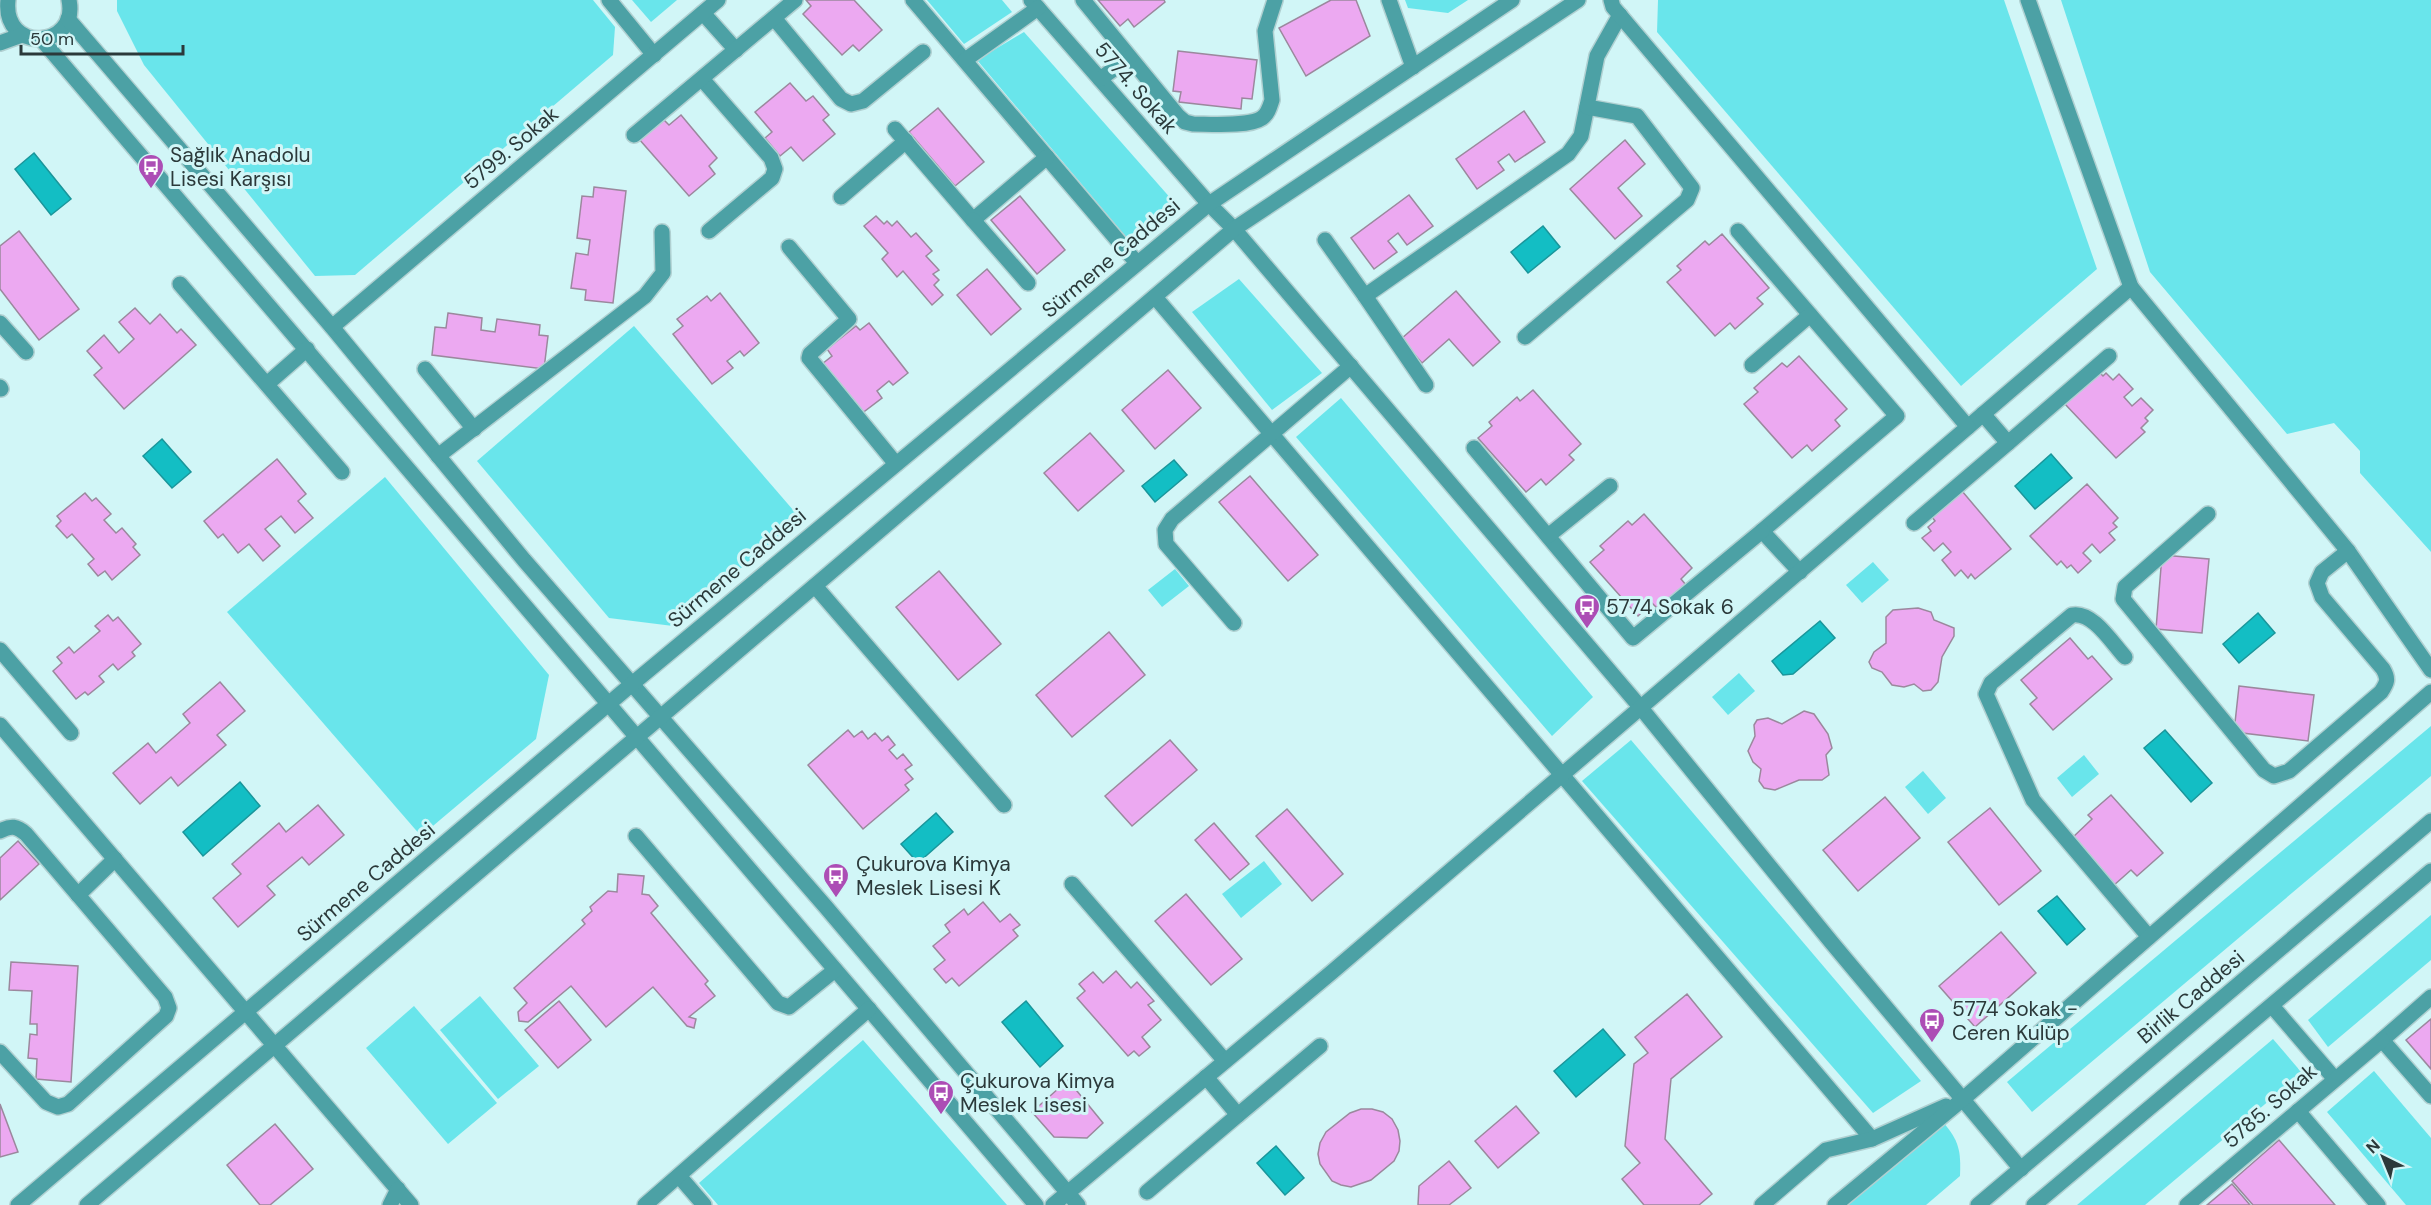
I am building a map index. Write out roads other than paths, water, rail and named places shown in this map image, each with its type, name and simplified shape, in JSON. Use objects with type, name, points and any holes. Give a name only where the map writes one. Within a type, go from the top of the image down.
[{"type":"street","points":[[0,6],[8,0]]},
{"type":"street","points":[[8,0],[9,20],[14,28],[22,35],[42,40],[60,31],[70,13],[69,0]]},
{"type":"street","points":[[609,0],[654,55]]},
{"type":"street","name":"5799. Sokak","points":[[332,327],[718,0]]},
{"type":"street","points":[[634,135],[795,0]]},
{"type":"street","points":[[913,0],[1137,263]]},
{"type":"street","points":[[1083,0],[1129,58],[1185,122],[1193,124],[1251,123],[1263,118],[1272,100],[1265,31],[1275,0]]},
{"type":"street","points":[[1389,0],[1413,67]]},
{"type":"street","name":"Sürmene Caddesi","points":[[18,1205],[607,705],[1209,204],[1512,0]]},
{"type":"street","points":[[87,1205],[273,1044],[1234,229],[1578,0]]},
{"type":"street","points":[[1611,0],[1613,7],[1968,427]]},
{"type":"street","points":[[2028,0],[2131,287],[2348,551],[2431,670]]},
{"type":"street","points":[[965,60],[1034,4]]},
{"type":"street","name":"5774. Sokak","points":[[1034,4],[1209,204],[1234,229],[1641,708],[1832,943],[2021,1169]]},
{"type":"street","points":[[703,12],[736,50]]},
{"type":"street","points":[[1365,296],[1568,154],[1581,136],[1597,56],[1620,15]]},
{"type":"street","points":[[774,18],[841,99],[851,104],[864,100],[923,52]]},
{"type":"street","points":[[68,19],[332,327],[524,560],[1078,1205]]},
{"type":"street","points":[[0,43],[22,35]]},
{"type":"street","points":[[42,40],[307,349],[607,705],[1036,1205]]},
{"type":"street","points":[[1100,79],[1129,58]]},
{"type":"street","points":[[702,79],[771,158],[776,169],[772,178],[710,231]]},
{"type":"street","points":[[1525,337],[1687,200],[1692,188],[1637,116],[1587,106]]},
{"type":"street","points":[[895,129],[1028,283]]},
{"type":"street","points":[[841,197],[906,141]]},
{"type":"street","points":[[973,220],[1047,157]]},
{"type":"street","points":[[438,456],[645,296],[663,273],[662,231]]},
{"type":"street","points":[[1474,448],[1633,638],[1897,416],[1738,231]]},
{"type":"street","points":[[1324,240],[1426,384]]},
{"type":"street","points":[[789,247],[849,319],[810,354],[809,358],[896,464]]},
{"type":"street","points":[[180,284],[342,472]]},
{"type":"street","points":[[1053,1205],[1562,776],[2131,287]]},
{"type":"street","points":[[1155,297],[1872,1139]]},
{"type":"street","points":[[1752,365],[1810,315]]},
{"type":"street","points":[[0,323],[26,352]]},
{"type":"street","points":[[267,384],[307,349]]},
{"type":"street","points":[[1914,523],[2109,356]]},
{"type":"street","points":[[1234,623],[1166,544],[1165,530],[1172,519],[1351,366]]},
{"type":"street","points":[[425,369],[474,429]]},
{"type":"street","points":[[1983,414],[2008,443]]},
{"type":"street","points":[[1548,536],[1610,486]]},
{"type":"street","points":[[2208,514],[2125,587],[2122,599],[2264,770],[2274,776],[2289,771],[2381,692],[2387,683],[2387,675],[2383,669],[2322,597],[2317,584],[2322,572],[2348,551]]},
{"type":"street","points":[[1762,531],[1800,572]]},
{"type":"street","points":[[815,586],[1004,805]]},
{"type":"street","points":[[2125,657],[2089,617],[2080,613],[2072,615],[1992,683],[1986,694],[2033,800],[2149,937]]},
{"type":"street","points":[[0,650],[72,733]]},
{"type":"street","points":[[1835,1205],[1963,1099],[2431,692]]},
{"type":"street","points":[[0,725],[411,1205]]},
{"type":"street","name":"Birlik Caddesi","points":[[1978,1205],[2431,821]]},
{"type":"street","points":[[0,831],[10,826],[18,828],[165,997],[169,1008],[166,1016],[68,1104],[58,1107],[46,1102],[0,1052]]},
{"type":"street","points":[[636,836],[778,1003],[789,1007],[835,970]]},
{"type":"street","points":[[78,895],[115,859]]},
{"type":"street","points":[[2034,1205],[2431,871]]},
{"type":"street","points":[[1072,884],[1225,1060]]},
{"type":"street","name":"5785. Sokak","points":[[2187,1205],[2431,997]]},
{"type":"street","points":[[2272,1006],[2334,1078]]},
{"type":"street","points":[[645,1205],[868,1009]]},
{"type":"street","points":[[2382,1040],[2431,1096]]},
{"type":"street","points":[[1147,1192],[1320,1046]]},
{"type":"street","points":[[1206,1077],[1238,1115]]},
{"type":"street","points":[[1762,1205],[1826,1150],[1872,1139],[1963,1099]]},
{"type":"street","points":[[2298,1111],[2378,1205]]},
{"type":"street","points":[[679,1176],[704,1205]]},
{"type":"street","points":[[390,1205],[398,1190]]},
{"type":"place","name":"Sağlık Anadolu Lisesi Karşısı","points":[[151,190]]},
{"type":"place","name":"5774 Sokak 6","points":[[1587,630]]},
{"type":"place","name":"Çukurova Kimya Meslek Lisesi K","points":[[836,899]]},
{"type":"place","name":"5774 Sokak - Ceren Kulüp","points":[[1932,1044]]},
{"type":"place","name":"Çukurova Kimya Meslek Lisesi","points":[[941,1116]]}]
